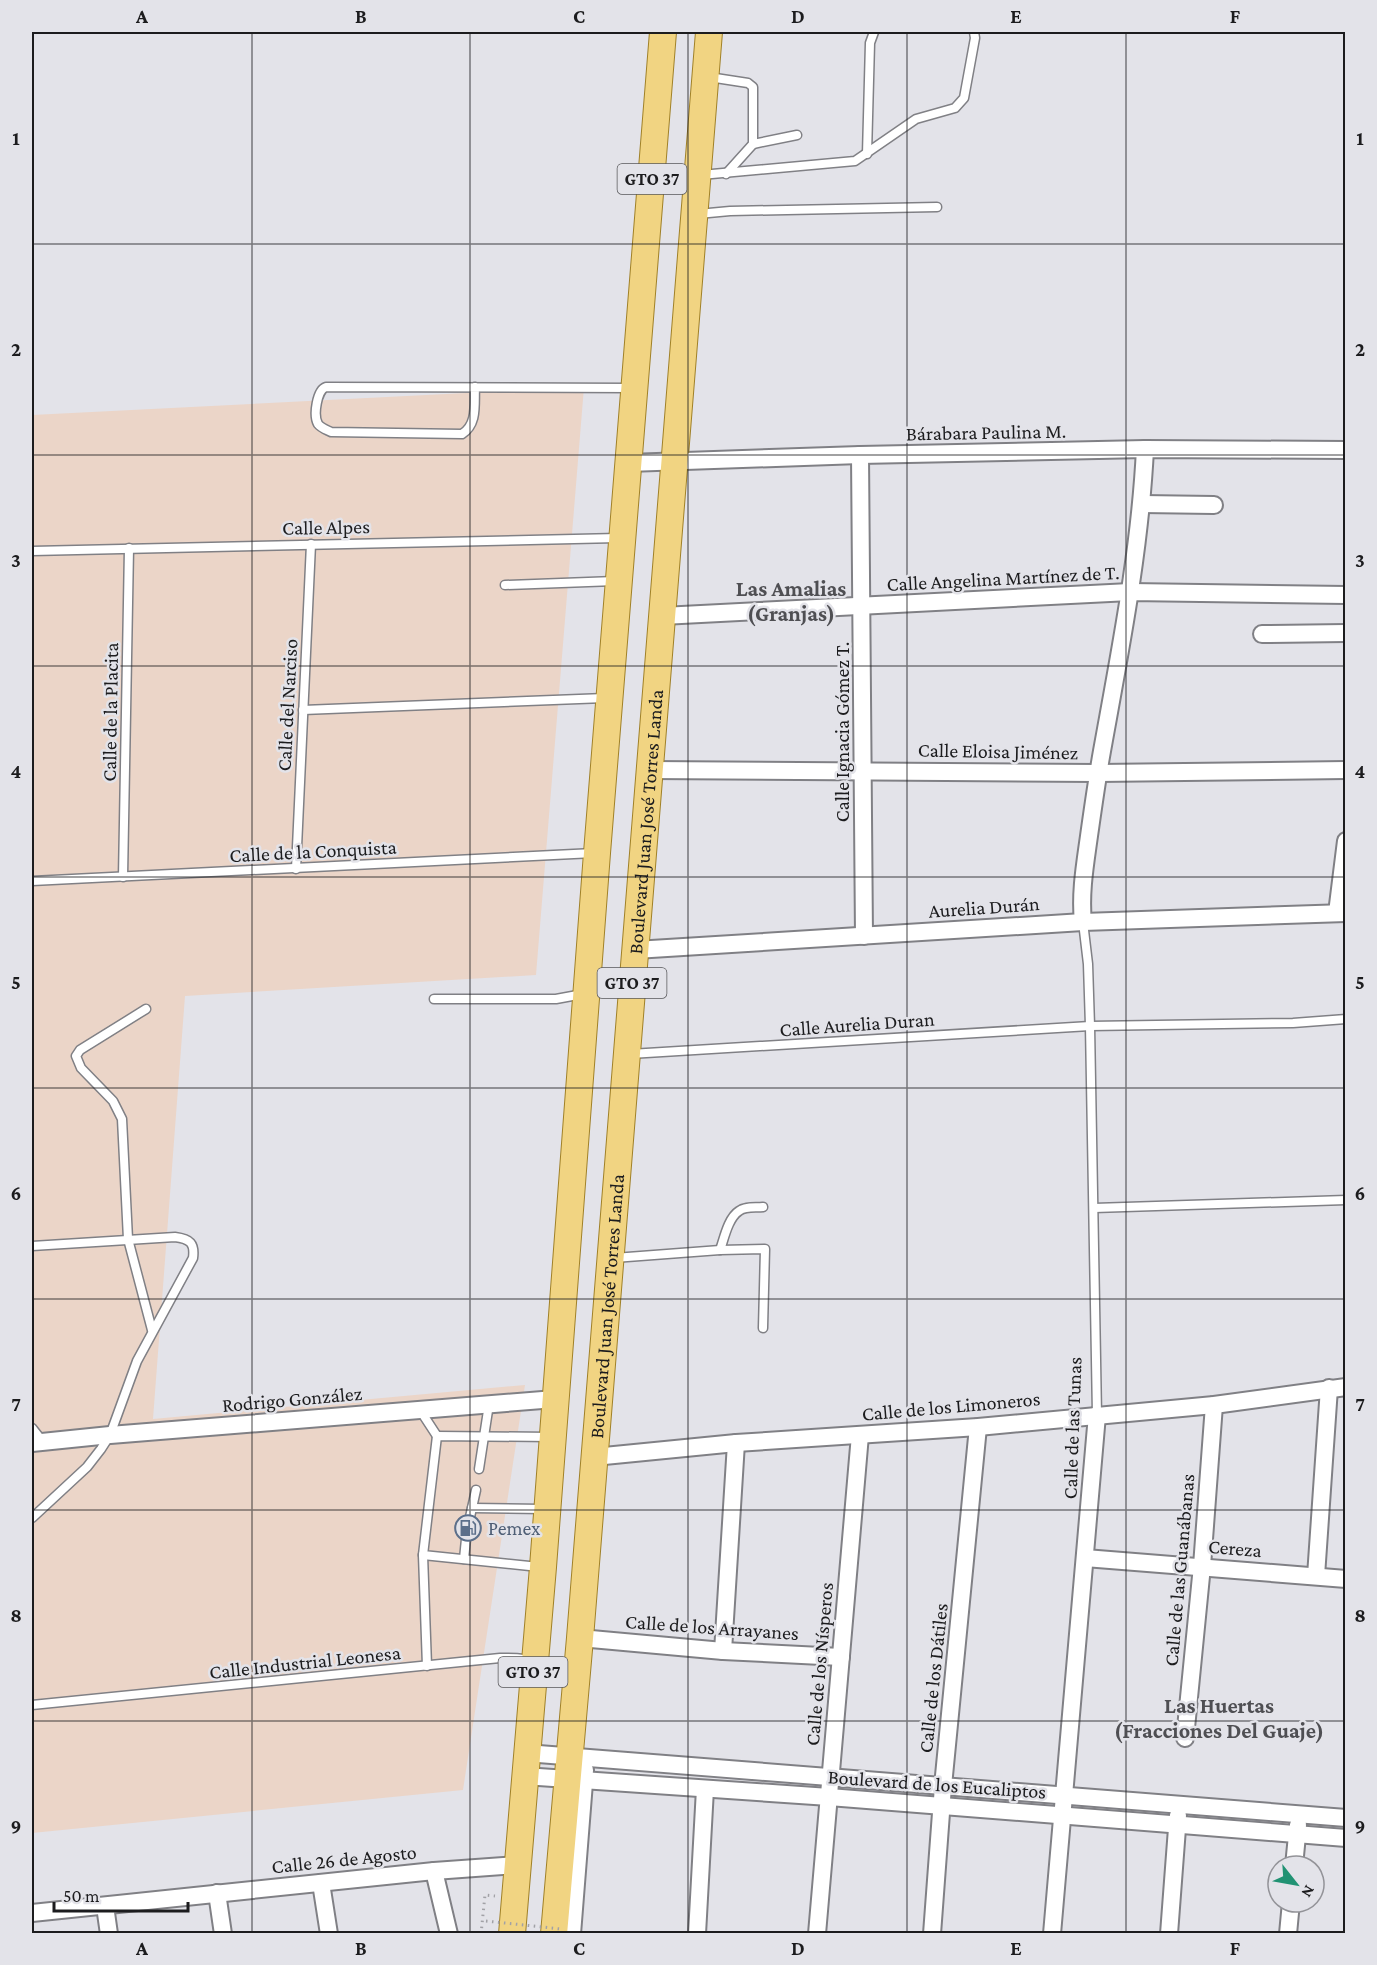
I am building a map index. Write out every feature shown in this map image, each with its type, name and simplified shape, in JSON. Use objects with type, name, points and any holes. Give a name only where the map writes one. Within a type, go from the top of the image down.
[{"type":"main road","name":"GTO 37","points":[[512,1934],[543,1567],[551,1437],[663,32]]},
{"type":"main road","name":"Boulevard Juan José Torres Landa","points":[[562,1932],[576,1768],[575,1684],[709,32]]},
{"type":"street","name":"Bárabara Paulina M.","points":[[628,463],[1145,449],[1346,450]]},
{"type":"street","points":[[1083,922],[1082,881],[1098,773],[1130,592],[1142,504],[1145,449]]},
{"type":"street","name":"Calle Ignacia Gómez T.","points":[[860,455],[864,936]]},
{"type":"street","points":[[1142,504],[1214,506]]},
{"type":"street","name":"Calle Angelina Martínez de T.","points":[[662,616],[1130,592],[1346,595]]},
{"type":"street","points":[[1262,634],[1346,633]]},
{"type":"street","name":"Calle Eloisa Jiménez","points":[[650,770],[1098,773],[1346,770]]},
{"type":"street","points":[[1341,913],[1346,841]]},
{"type":"street","name":"Aurelia Durán","points":[[635,950],[1083,922],[1341,913]]},
{"type":"street","points":[[1316,1576],[1337,1387]]},
{"type":"street","name":"Calle de los Limoneros","points":[[594,1456],[736,1443],[978,1426],[1214,1404],[1337,1387]]},
{"type":"street","name":"Rodrigo González","points":[[38,1443],[110,1435],[555,1399]]},
{"type":"street","name":"Calle de las Guanábanas","points":[[1185,1738],[1202,1566],[1214,1404]]},
{"type":"street","name":"Calle de las Tunas","points":[[1052,1934],[1097,1414]]},
{"type":"street","name":"Calle de los Dátiles","points":[[932,1934],[941,1806],[978,1426]]},
{"type":"street","name":"Calle de los Nísperos","points":[[817,1934],[860,1435]]},
{"type":"street","points":[[723,1651],[736,1443]]},
{"type":"street","name":"Cereza","points":[[1085,1558],[1346,1579]]},
{"type":"street","name":"Calle de los Arrayanes","points":[[580,1638],[723,1651],[841,1658]]},
{"type":"street","name":"Boulevard de los Eucaliptos","points":[[525,1764],[830,1778],[1346,1818]]},
{"type":"street","name":"Boulevard de los Eucaliptos","points":[[525,1764],[576,1768],[705,1789],[1346,1838]]},
{"type":"street","points":[[697,1934],[705,1789]]},
{"type":"street","points":[[1169,1934],[1179,1804]]},
{"type":"street","points":[[1296,1854],[1299,1814]]},
{"type":"street","name":"Calle 26 de Agosto","points":[[32,1913],[434,1871],[517,1865]]},
{"type":"street","points":[[434,1871],[448,1934]]},
{"type":"street","points":[[321,1883],[329,1934]]},
{"type":"street","points":[[217,1893],[223,1934]]},
{"type":"street","points":[[105,1906],[109,1934]]},
{"type":"street","points":[[1288,1934],[1290,1914]]},
{"type":"lane","points":[[867,154],[870,43],[874,32]]},
{"type":"lane","points":[[698,175],[855,161],[916,119],[955,108],[963,98],[975,38],[974,32]]},
{"type":"lane","points":[[706,77],[751,84],[753,87],[753,144]]},
{"type":"lane","points":[[726,174],[753,144],[797,135]]},
{"type":"lane","points":[[694,214],[730,211],[937,207]]},
{"type":"lane","points":[[475,387],[473,421],[470,429],[462,434],[331,432],[321,426],[316,419],[318,395],[323,388],[475,387],[634,388]]},
{"type":"lane","name":"Calle Alpes","points":[[32,551],[622,538]]},
{"type":"lane","name":"Calle del Narciso","points":[[296,868],[311,544]]},
{"type":"lane","name":"Calle de la Placita","points":[[123,877],[129,548]]},
{"type":"lane","points":[[505,585],[619,580]]},
{"type":"lane","points":[[303,711],[609,698]]},
{"type":"lane","name":"Calle de la Conquista","points":[[32,881],[597,853]]},
{"type":"lane","name":"Calle de las Tunas","points":[[1083,922],[1088,964],[1090,1026],[1097,1414]]},
{"type":"lane","points":[[434,999],[556,999],[586,993]]},
{"type":"lane","points":[[146,1009],[80,1050],[76,1056],[81,1068],[113,1101],[122,1119],[128,1239],[152,1330]]},
{"type":"lane","name":"Calle Aurelia Duran","points":[[626,1054],[1090,1026],[1293,1023],[1346,1019]]},
{"type":"lane","points":[[1094,1208],[1346,1200]]},
{"type":"lane","points":[[720,1250],[731,1220],[739,1211],[763,1207]]},
{"type":"lane","points":[[32,1246],[175,1237],[191,1242],[194,1248],[194,1258],[152,1330],[126,1386],[110,1435],[87,1467],[32,1518]]},
{"type":"lane","points":[[610,1258],[761,1248],[765,1250],[763,1328]]},
{"type":"lane","points":[[479,1469],[489,1404]]},
{"type":"lane","points":[[420,1410],[437,1436],[423,1555],[427,1666]]},
{"type":"lane","points":[[32,1428],[38,1443]]},
{"type":"lane","points":[[437,1436],[551,1437]]},
{"type":"lane","points":[[476,1490],[471,1513],[547,1509]]},
{"type":"lane","points":[[464,1559],[466,1539]]},
{"type":"lane","points":[[423,1555],[543,1567]]},
{"type":"lane","name":"Calle Industrial Leonesa","points":[[32,1706],[500,1658],[534,1660],[557,1670],[575,1684]]},
{"type":"path","points":[[481,1934],[485,1895]]},
{"type":"path","points":[[484,1921],[562,1932]]},
{"type":"shaded area","points":[[584,387],[536,975],[185,996],[153,1419],[525,1385],[463,1790],[32,1833],[32,415]]},
{"type":"place","name":"Pemex","points":[[468,1528]]},
{"type":"district","name":"Las Amalias (Granjas)","points":[[791,600]]},
{"type":"district","name":"Las Huertas (Fracciones Del Guaje)","points":[[1219,1718]]}]
